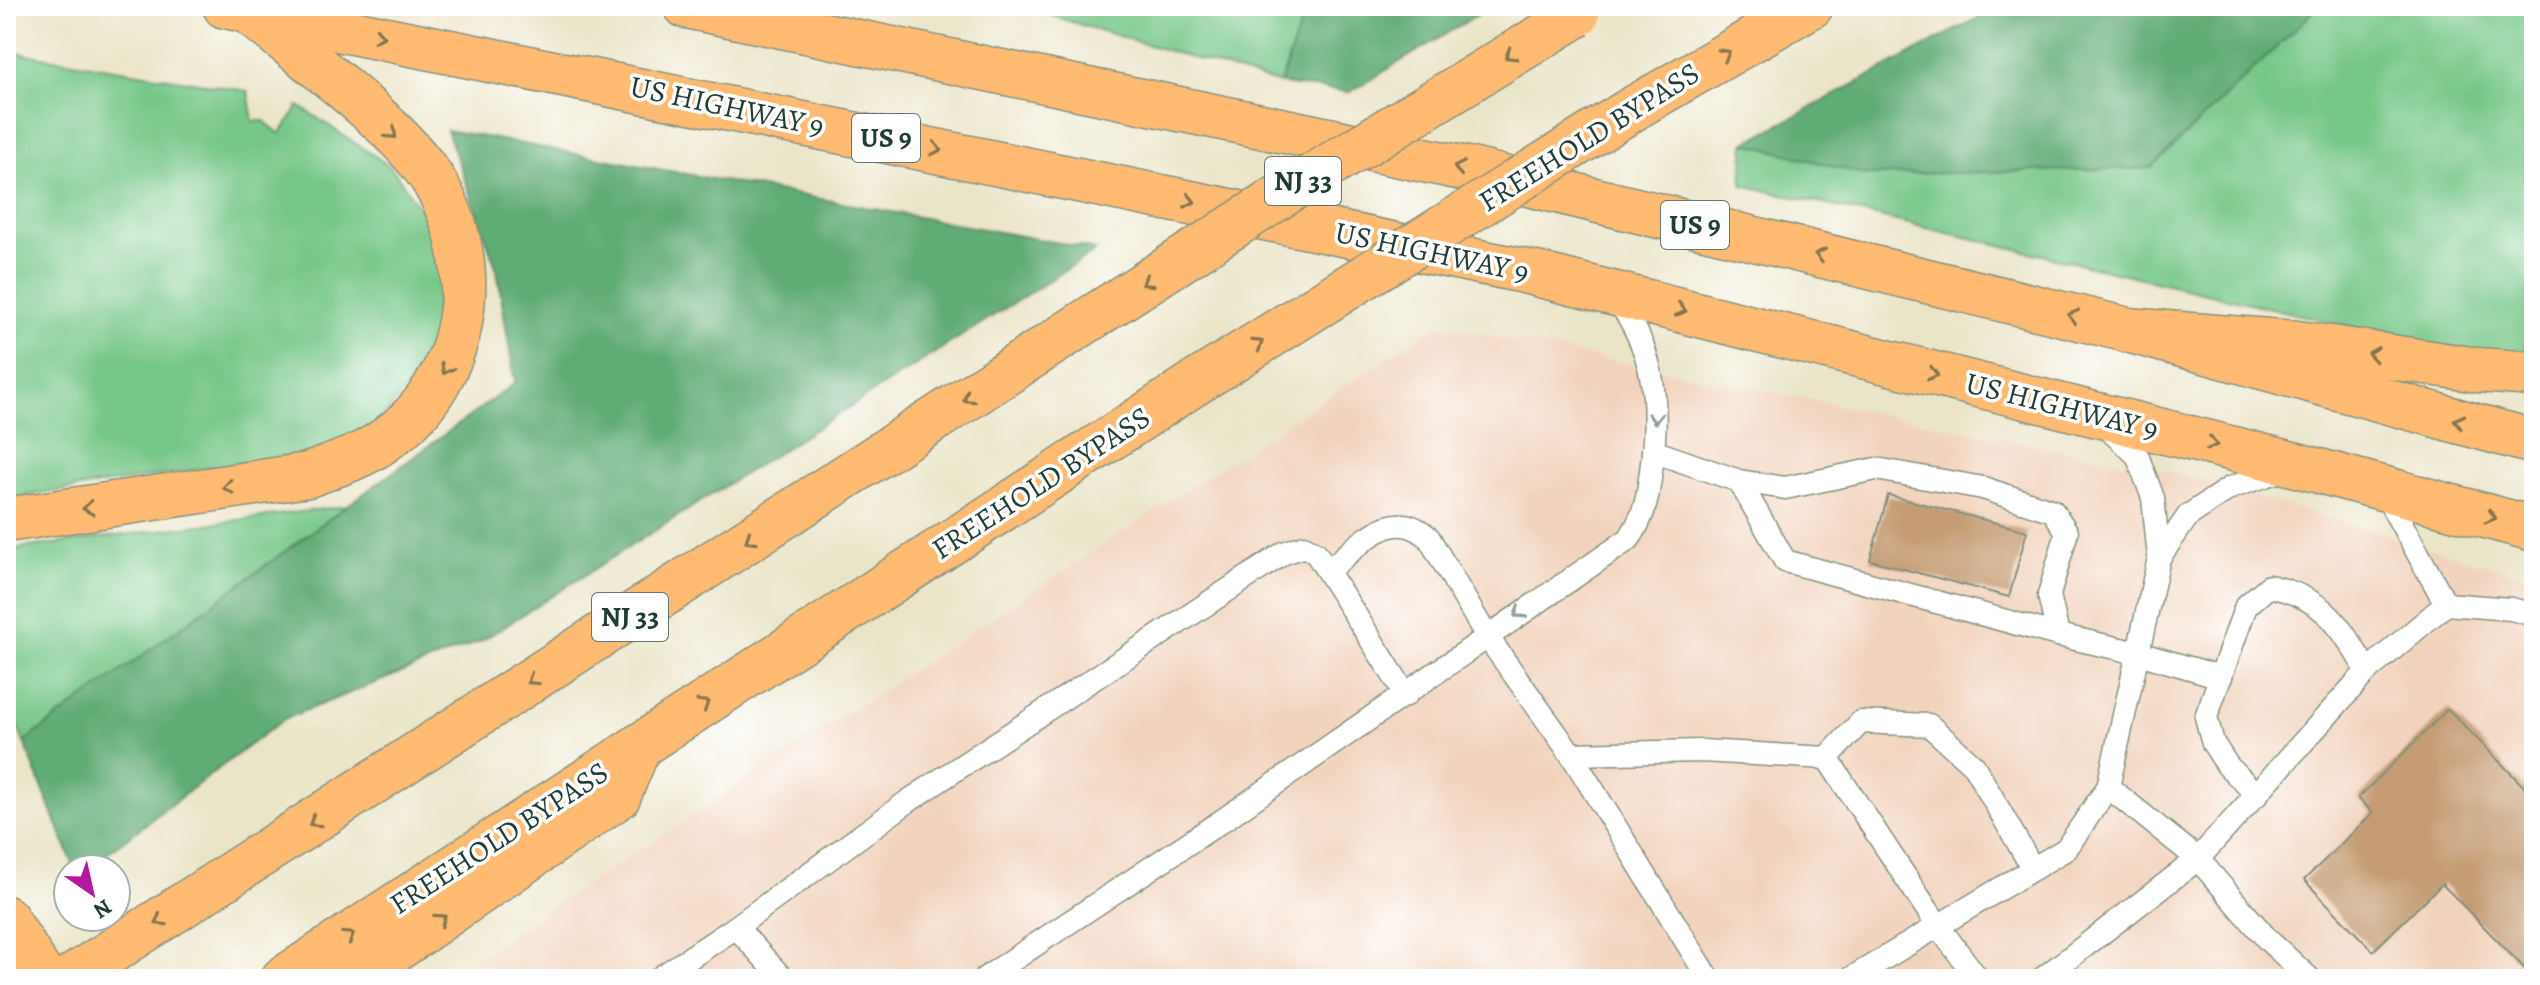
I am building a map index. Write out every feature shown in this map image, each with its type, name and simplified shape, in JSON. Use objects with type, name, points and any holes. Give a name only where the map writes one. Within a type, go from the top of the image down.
[{"type":"main road","name":"US 9","points":[[686,6],[1467,169],[2128,330],[2534,442]]},
{"type":"main road","name":"FREEHOLD BYPASS","points":[[283,979],[1192,385],[1634,108],[1811,6]]},
{"type":"main road","points":[[6,520],[308,475],[350,460],[386,440],[411,418],[434,391],[452,356],[465,306],[462,260],[453,221],[434,180],[398,138],[236,8]]},
{"type":"main road","name":"US HIGHWAY 9","points":[[236,8],[1524,271],[2297,465],[2534,529]]},
{"type":"main road","name":"NJ 33","points":[[69,979],[1304,181],[1584,10]]},
{"type":"main road","points":[[2128,330],[2297,343],[2478,370],[2534,374]]},
{"type":"main road","points":[[353,979],[618,797],[639,746]]},
{"type":"main road","points":[[7,917],[44,979]]},
{"type":"lane","points":[[984,979],[1406,695],[1486,635],[1629,539],[1645,515],[1657,414],[1650,365],[1633,322],[1613,294]]},
{"type":"lane","points":[[1850,979],[2066,849],[2108,787],[2159,558],[2153,498],[2137,455],[2094,415]]},
{"type":"lane","points":[[1653,451],[1739,481],[1785,488],[1876,469],[1983,488],[2053,511],[2067,532],[2049,595],[2058,635]]},
{"type":"lane","points":[[2159,558],[2188,516],[2230,488],[2297,465]]},
{"type":"lane","points":[[1739,481],[1785,561],[2221,677]]},
{"type":"lane","points":[[2381,488],[2446,604]]},
{"type":"lane","points":[[1328,570],[1386,526],[1404,522],[1418,527],[1429,538],[1486,635],[1571,754],[1709,979]]},
{"type":"lane","points":[[658,979],[736,927],[907,802],[1284,553],[1304,546],[1316,553],[1406,695]]},
{"type":"lane","points":[[2257,795],[2227,765],[2213,743],[2206,717],[2246,606],[2269,586],[2298,592],[2321,606],[2341,627],[2367,671]]},
{"type":"lane","points":[[2042,979],[2198,859],[2367,671],[2446,604],[2511,609],[2534,615]]},
{"type":"lane","points":[[1571,754],[1702,751],[1827,758],[1861,722],[1929,725],[1974,766],[2033,869]]},
{"type":"lane","points":[[1827,758],[1938,926],[1978,979]]},
{"type":"lane","points":[[2108,787],[2198,859],[2268,940],[2310,979]]},
{"type":"lane","points":[[736,927],[783,979]]},
{"type":"shaded area","points":[[1437,325],[2178,473],[2534,579],[2534,979],[444,979]]},
{"type":"green space","points":[[1018,6],[1307,6],[1280,84]]},
{"type":"green space","points":[[1307,6],[1492,6],[1350,92],[1280,84]]},
{"type":"green space","points":[[2000,6],[2319,6],[2151,168],[1866,175],[1745,143]]},
{"type":"green space","points":[[2319,6],[2534,6],[2534,356],[2498,361],[1742,185],[1745,143],[1866,175],[2151,168]]},
{"type":"green space","points":[[6,51],[248,91],[253,121],[264,121],[280,134],[299,106],[391,167],[442,240],[443,337],[379,425],[326,450],[6,499]]},
{"type":"green space","points":[[447,130],[1097,250],[481,641],[284,719],[107,853],[69,853],[24,742],[515,383],[497,270]]},
{"type":"green space","points":[[347,506],[24,742],[6,700],[6,550]]},
{"type":"building","points":[[1888,495],[2027,531],[2009,597],[1870,560]]},
{"type":"building","points":[[2448,709],[2534,797],[2531,975],[2442,884],[2373,951],[2304,880],[2373,813],[2358,798]]}]
